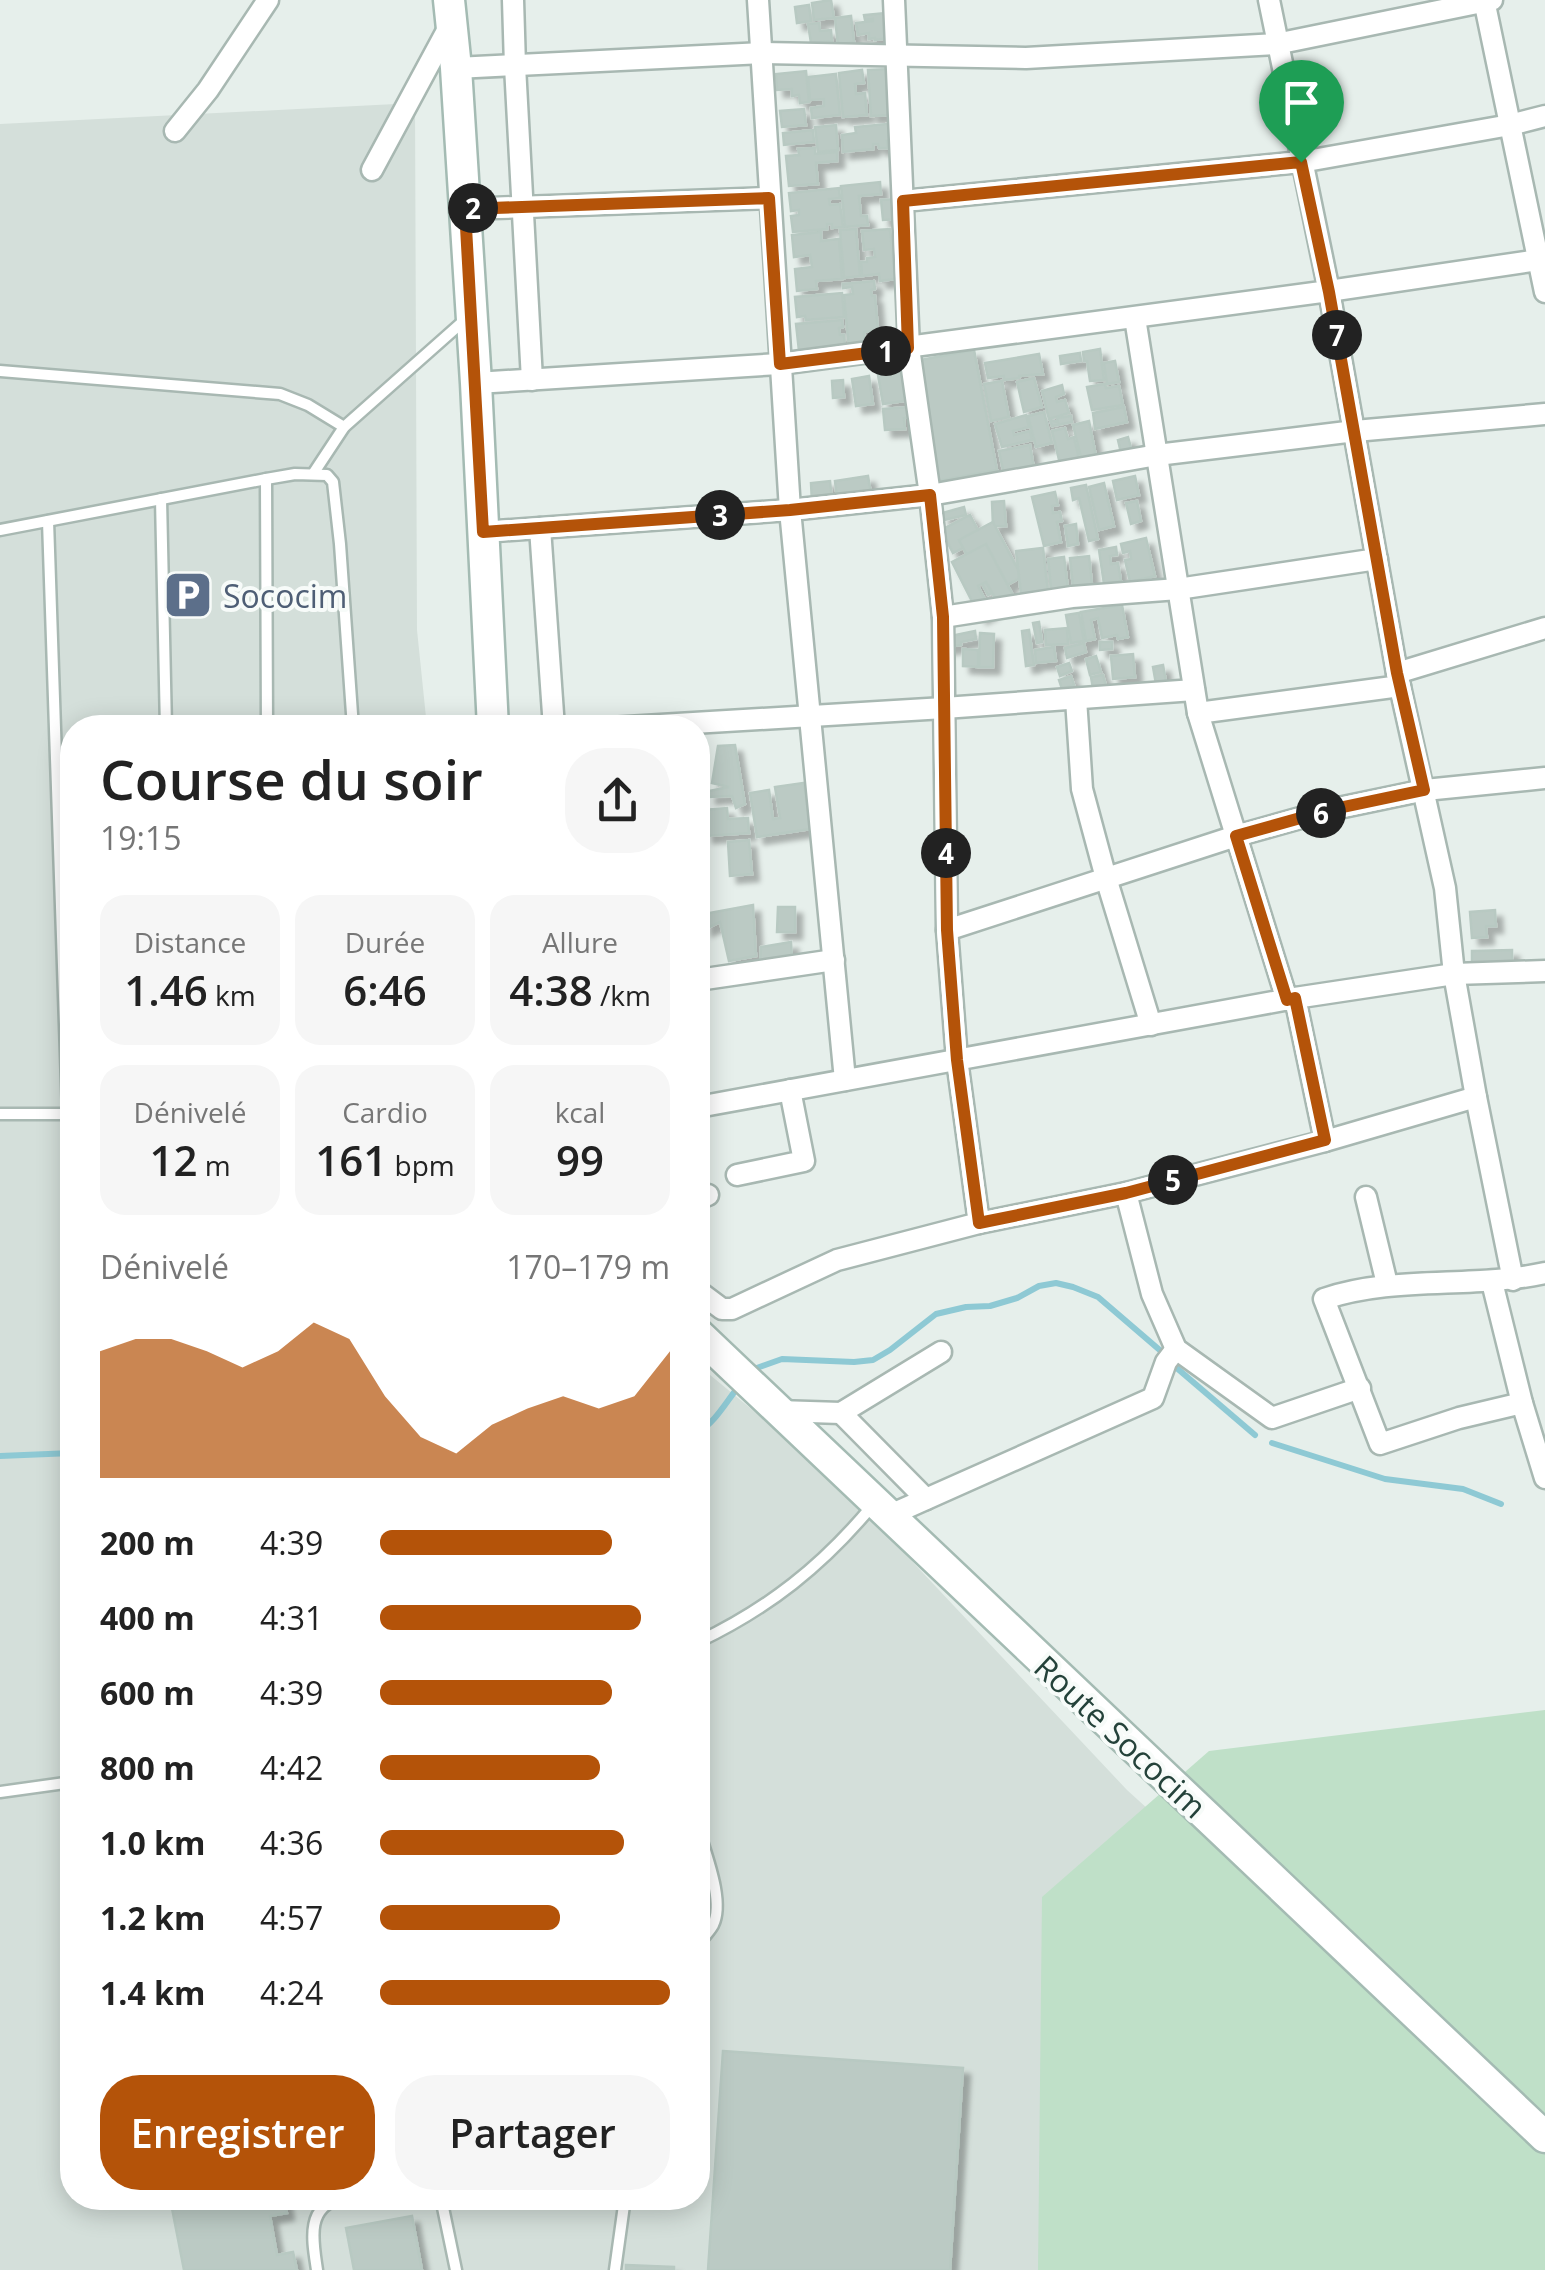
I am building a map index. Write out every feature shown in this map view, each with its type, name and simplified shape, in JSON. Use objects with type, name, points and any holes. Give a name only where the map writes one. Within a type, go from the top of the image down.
[{"type":"street","points":[[176,131],[268,0]]},
{"type":"street","points":[[514,0],[532,380]]},
{"type":"street","points":[[758,0],[790,510],[845,1080]]},
{"type":"street","points":[[894,0],[908,348],[943,617],[947,930],[957,1060],[979,1223]]},
{"type":"street","points":[[1268,0],[1329,292],[1398,680],[1445,888],[1454,974],[1522,1402],[1545,1478]]},
{"type":"street","points":[[456,68],[762,53],[1026,58],[1276,44],[1487,1],[1510,124],[1542,260],[1545,292]]},
{"type":"street","points":[[451,7],[472,314],[492,715]]},
{"type":"street","points":[[372,170],[440,45],[451,7]]},
{"type":"street","points":[[903,201],[1301,162],[1545,116]]},
{"type":"street","points":[[465,209],[769,198]]},
{"type":"street","points":[[476,383],[780,364],[1542,260]]},
{"type":"street","points":[[1135,318],[1198,713],[1291,999],[1325,1140]]},
{"type":"street","points":[[483,532],[790,510],[930,495],[1157,456],[1355,431],[1545,414]]},
{"type":"street","points":[[540,528],[553,715]]},
{"type":"street","points":[[943,617],[1072,597],[1178,589],[1377,559]]},
{"type":"street","points":[[1198,713],[1398,680],[1545,628]]},
{"type":"street","points":[[710,723],[1194,690]]},
{"type":"street","points":[[1076,699],[1082,789],[1151,1025]]},
{"type":"street","points":[[947,930],[1236,836],[1329,810],[1424,790],[1545,778]]},
{"type":"street","points":[[710,978],[834,960]]},
{"type":"street","points":[[710,1105],[1291,999],[1454,974],[1545,971]]},
{"type":"street","points":[[738,1176],[804,1161],[790,1090]]},
{"type":"street","points":[[710,1300],[722,1309],[732,1310],[837,1260],[979,1223],[1126,1193],[1476,1097]]},
{"type":"street","points":[[1126,1193],[1152,1294],[1176,1349],[1272,1418],[1360,1388]]},
{"type":"street","points":[[1366,1197],[1387,1284]]},
{"type":"street","points":[[1522,1402],[1380,1444],[1324,1300],[1387,1284],[1502,1281],[1545,1273]]},
{"type":"street","name":"Route Sococim","points":[[710,1346],[1545,2136]]},
{"type":"street","points":[[881,1509],[926,1499],[1153,1398],[1166,1362],[1176,1349]]},
{"type":"street","points":[[778,1411],[841,1413],[941,1352]]},
{"type":"street","points":[[841,1413],[926,1499]]},
{"type":"lane","points":[[313,474],[344,427],[472,314]]},
{"type":"lane","points":[[0,371],[280,394],[308,405],[344,427]]},
{"type":"lane","points":[[0,530],[266,479],[327,475],[333,486],[340,544],[353,715]]},
{"type":"lane","points":[[266,479],[268,715]]},
{"type":"lane","points":[[160,500],[166,715]]},
{"type":"lane","points":[[48,521],[60,844]]},
{"type":"lane","points":[[0,1114],[60,1114]]},
{"type":"lane","points":[[710,1636],[776,1598],[881,1509]]},
{"type":"lane","points":[[0,1792],[60,1784]]},
{"type":"lane","points":[[710,1875],[716,1899],[710,1929]]},
{"type":"lane","points":[[317,2270],[312,2234],[321,2210]]},
{"type":"lane","points":[[444,2210],[456,2270]]},
{"type":"lane","points":[[615,2270],[623,2210]]},
{"type":"shaded area","points":[[415,103],[417,630],[426,715],[60,715],[60,2210],[710,2210],[710,1375],[829,1473],[1127,1790],[1545,2169],[1545,2270],[0,2270],[0,124]]},
{"type":"green space","points":[[1545,1710],[1545,2270],[1038,2270],[1042,1897],[1209,1751]]},
{"type":"building","points":[[831,0],[834,18],[814,20],[812,3]]},
{"type":"building","points":[[809,5],[811,21],[797,23],[795,7]]},
{"type":"building","points":[[885,13],[889,38],[875,40],[869,39],[869,33],[858,35],[856,23],[873,21],[865,20],[864,15]]},
{"type":"building","points":[[851,16],[854,42],[838,45],[835,18]]},
{"type":"building","points":[[819,23],[820,31],[831,30],[832,41],[811,43],[808,24]]},
{"type":"building","points":[[890,69],[893,115],[871,116],[868,70]]},
{"type":"building","points":[[862,70],[864,83],[855,84],[856,94],[865,93],[867,115],[843,117],[839,73]]},
{"type":"building","points":[[806,71],[809,102],[800,103],[799,95],[792,96],[792,89],[777,90],[776,74]]},
{"type":"building","points":[[836,74],[840,115],[812,118],[811,108],[824,106],[824,99],[810,100],[808,77]]},
{"type":"building","points":[[804,109],[806,125],[782,127],[780,111]]},
{"type":"building","points":[[897,123],[899,140],[887,141],[888,148],[873,144],[873,149],[843,152],[842,135],[856,133],[855,127]]},
{"type":"building","points":[[836,125],[838,150],[818,152],[815,127]]},
{"type":"building","points":[[813,130],[814,142],[784,145],[783,133]]},
{"type":"building","points":[[815,148],[815,154],[837,152],[837,161],[816,163],[818,184],[789,186],[786,156],[799,155],[798,149]]},
{"type":"building","points":[[880,182],[881,194],[859,196],[861,216],[867,216],[868,225],[845,227],[841,186]]},
{"type":"building","points":[[839,188],[840,198],[829,199],[830,205],[840,204],[843,227],[832,228],[832,224],[827,224],[827,229],[793,232],[791,216],[799,215],[799,210],[791,211],[789,193]]},
{"type":"building","points":[[899,199],[901,219],[883,220],[881,200]]},
{"type":"building","points":[[856,229],[860,276],[844,278],[840,230]]},
{"type":"building","points":[[890,229],[895,279],[880,281],[879,274],[862,276],[861,262],[875,257],[874,249],[864,250],[862,231]]},
{"type":"building","points":[[821,232],[821,241],[839,239],[842,279],[816,281],[817,289],[797,291],[795,269],[812,267],[810,255],[794,257],[792,235]]},
{"type":"building","points":[[874,281],[875,289],[871,290],[878,330],[864,332],[865,349],[849,350],[844,295],[853,294],[852,287],[843,288],[843,284]]},
{"type":"building","points":[[842,293],[844,317],[797,317],[795,297]]},
{"type":"building","points":[[842,320],[843,327],[839,328],[845,347],[799,351],[796,324]]},
{"type":"building","points":[[1100,349],[1104,380],[1090,381],[1083,352]]},
{"type":"building","points":[[974,350],[997,470],[938,481],[915,361]]},
{"type":"building","points":[[1080,353],[1081,361],[1061,364],[1060,356]]},
{"type":"building","points":[[1039,354],[1043,374],[1004,380],[1004,376],[988,378],[985,363]]},
{"type":"building","points":[[1115,361],[1119,382],[1107,384],[1104,363]]},
{"type":"building","points":[[907,370],[911,400],[883,404],[878,375]]},
{"type":"building","points":[[869,376],[873,404],[856,406],[852,379]]},
{"type":"building","points":[[1034,378],[1042,407],[1024,412],[1017,382]]},
{"type":"building","points":[[843,380],[844,397],[833,398],[832,381]]},
{"type":"building","points":[[1002,381],[1009,417],[991,421],[984,384]]},
{"type":"building","points":[[1105,384],[1106,388],[1119,386],[1123,405],[1092,410],[1087,387]]},
{"type":"building","points":[[1062,385],[1064,394],[1056,397],[1057,402],[1065,400],[1069,413],[1049,419],[1042,391]]},
{"type":"building","points":[[912,407],[913,417],[904,418],[905,429],[885,430],[883,409]]},
{"type":"building","points":[[1124,407],[1127,422],[1095,429],[1093,413]]},
{"type":"building","points":[[1044,412],[1052,443],[1036,447],[1028,416]]},
{"type":"building","points":[[1026,415],[1029,427],[1013,431],[1014,435],[1030,431],[1032,440],[1002,447],[995,424]]},
{"type":"building","points":[[1071,416],[1072,422],[1052,426],[1050,420],[1058,422],[1057,418]]},
{"type":"building","points":[[1089,421],[1097,461],[1083,465],[1073,425]]},
{"type":"building","points":[[1065,428],[1068,439],[1074,437],[1080,463],[1061,468],[1052,431]]},
{"type":"building","points":[[1128,437],[1133,455],[1122,457],[1118,440]]},
{"type":"building","points":[[1030,445],[1034,469],[1004,475],[999,451]]},
{"type":"building","points":[[868,476],[871,494],[837,499],[835,481]]},
{"type":"building","points":[[1135,476],[1139,495],[1117,500],[1113,481]]},
{"type":"building","points":[[830,481],[832,501],[812,503],[811,483]]},
{"type":"building","points":[[1104,483],[1114,526],[1099,530],[1089,487]]},
{"type":"building","points":[[1086,485],[1098,539],[1089,541],[1079,498],[1073,500],[1071,488]]},
{"type":"building","points":[[1055,492],[1058,505],[1052,506],[1053,513],[1060,512],[1062,521],[1057,522],[1061,542],[1044,546],[1032,497]]},
{"type":"building","points":[[1004,501],[1006,526],[993,526],[992,502]]},
{"type":"building","points":[[1137,501],[1141,521],[1131,524],[1126,503]]},
{"type":"building","points":[[964,507],[966,515],[944,520],[942,513]]},
{"type":"building","points":[[970,515],[982,538],[953,553],[941,530]]},
{"type":"building","points":[[993,522],[1022,577],[988,595],[959,540]]},
{"type":"building","points":[[1076,524],[1078,544],[1068,546],[1065,526]]},
{"type":"building","points":[[1146,538],[1155,576],[1130,582],[1125,560],[1131,559],[1130,551],[1123,553],[1121,544]]},
{"type":"building","points":[[986,544],[1015,599],[1000,607],[986,582],[978,586],[991,611],[980,617],[952,562]]},
{"type":"building","points":[[1116,547],[1117,555],[1110,556],[1111,564],[1118,563],[1121,581],[1104,584],[1099,550]]},
{"type":"building","points":[[1043,548],[1049,600],[1022,603],[1016,551]]},
{"type":"building","points":[[1089,556],[1092,585],[1073,587],[1070,558]]},
{"type":"building","points":[[1064,557],[1069,597],[1052,599],[1048,559]]},
{"type":"building","points":[[1122,605],[1128,637],[1102,638],[1098,618],[1091,620],[1095,639],[1086,641],[1081,612]]},
{"type":"building","points":[[1079,613],[1084,641],[1071,643],[1066,615]]},
{"type":"building","points":[[1039,622],[1042,642],[1037,643],[1033,623]]},
{"type":"building","points":[[1067,628],[1068,644],[1046,645],[1045,630]]},
{"type":"building","points":[[1029,630],[1034,665],[1026,666],[1022,631]]},
{"type":"building","points":[[975,631],[976,639],[943,648],[941,638]]},
{"type":"building","points":[[980,633],[994,634],[993,667],[979,667]]},
{"type":"building","points":[[1100,642],[1112,642],[1112,649],[1100,650]]},
{"type":"building","points":[[1084,643],[1086,652],[1067,658],[1065,648]]},
{"type":"building","points":[[1054,647],[1056,661],[1036,663],[1035,650]]},
{"type":"building","points":[[963,649],[978,650],[978,667],[963,666]]},
{"type":"building","points":[[1133,654],[1135,677],[1113,679],[1111,656]]},
{"type":"building","points":[[1096,656],[1101,672],[1090,675],[1086,659]]},
{"type":"building","points":[[1069,663],[1072,671],[1060,676],[1057,667]]},
{"type":"building","points":[[1163,665],[1166,682],[1156,684],[1153,667]]},
{"type":"building","points":[[1103,675],[1106,686],[1093,688],[1091,677]]},
{"type":"building","points":[[1071,676],[1074,685],[1062,689],[1059,680]]},
{"type":"building","points":[[735,745],[745,804],[736,808],[732,796],[710,797],[710,791],[729,787],[712,783],[718,746]]},
{"type":"building","points":[[804,783],[811,829],[757,837],[750,793],[769,790],[773,819],[780,818],[775,787]]},
{"type":"building","points":[[727,808],[728,819],[748,818],[749,833],[710,836],[710,809]]},
{"type":"building","points":[[749,840],[752,874],[730,876],[728,842]]},
{"type":"building","points":[[753,905],[756,956],[729,961],[720,922],[710,927],[710,913]]},
{"type":"building","points":[[778,907],[795,907],[795,932],[777,932]]},
{"type":"building","points":[[1495,910],[1496,926],[1486,926],[1487,937],[1472,938],[1470,912]]},
{"type":"building","points":[[791,942],[792,959],[760,964],[761,947]]},
{"type":"building","points":[[1512,950],[1512,967],[1472,968],[1472,951]]},
{"type":"building","points":[[723,2051],[963,2068],[950,2270],[708,2270]]},
{"type":"building","points":[[172,2210],[286,2210],[287,2213],[270,2216],[277,2255],[293,2252],[297,2270],[184,2270]]},
{"type":"building","points":[[412,2216],[422,2270],[354,2270],[346,2228]]},
{"type":"building","points":[[626,2265],[674,2267],[674,2270],[626,2270]]},
{"type":"waterway","points":[[751,1372],[782,1359],[873,1360],[936,1314],[990,1306],[1056,1283],[1098,1297],[1162,1352]]},
{"type":"waterway","points":[[1172,1364],[1255,1435]]},
{"type":"waterway","points":[[710,1423],[739,1386]]},
{"type":"waterway","points":[[1272,1443],[1385,1479],[1463,1489],[1501,1504]]},
{"type":"waterway","points":[[0,1456],[60,1454]]},
{"type":"place","name":"Sococim","points":[[188,595]]},
{"type":"route","points":[[1301,162],[1329,292],[1397,673],[1424,790],[1329,810],[1236,836],[1287,1000],[1295,998],[1325,1140],[1126,1193],[979,1223],[957,1060],[947,930],[943,617],[930,495],[790,510],[483,532],[465,209],[769,198],[780,364],[908,348],[903,201],[1301,162]]}]
